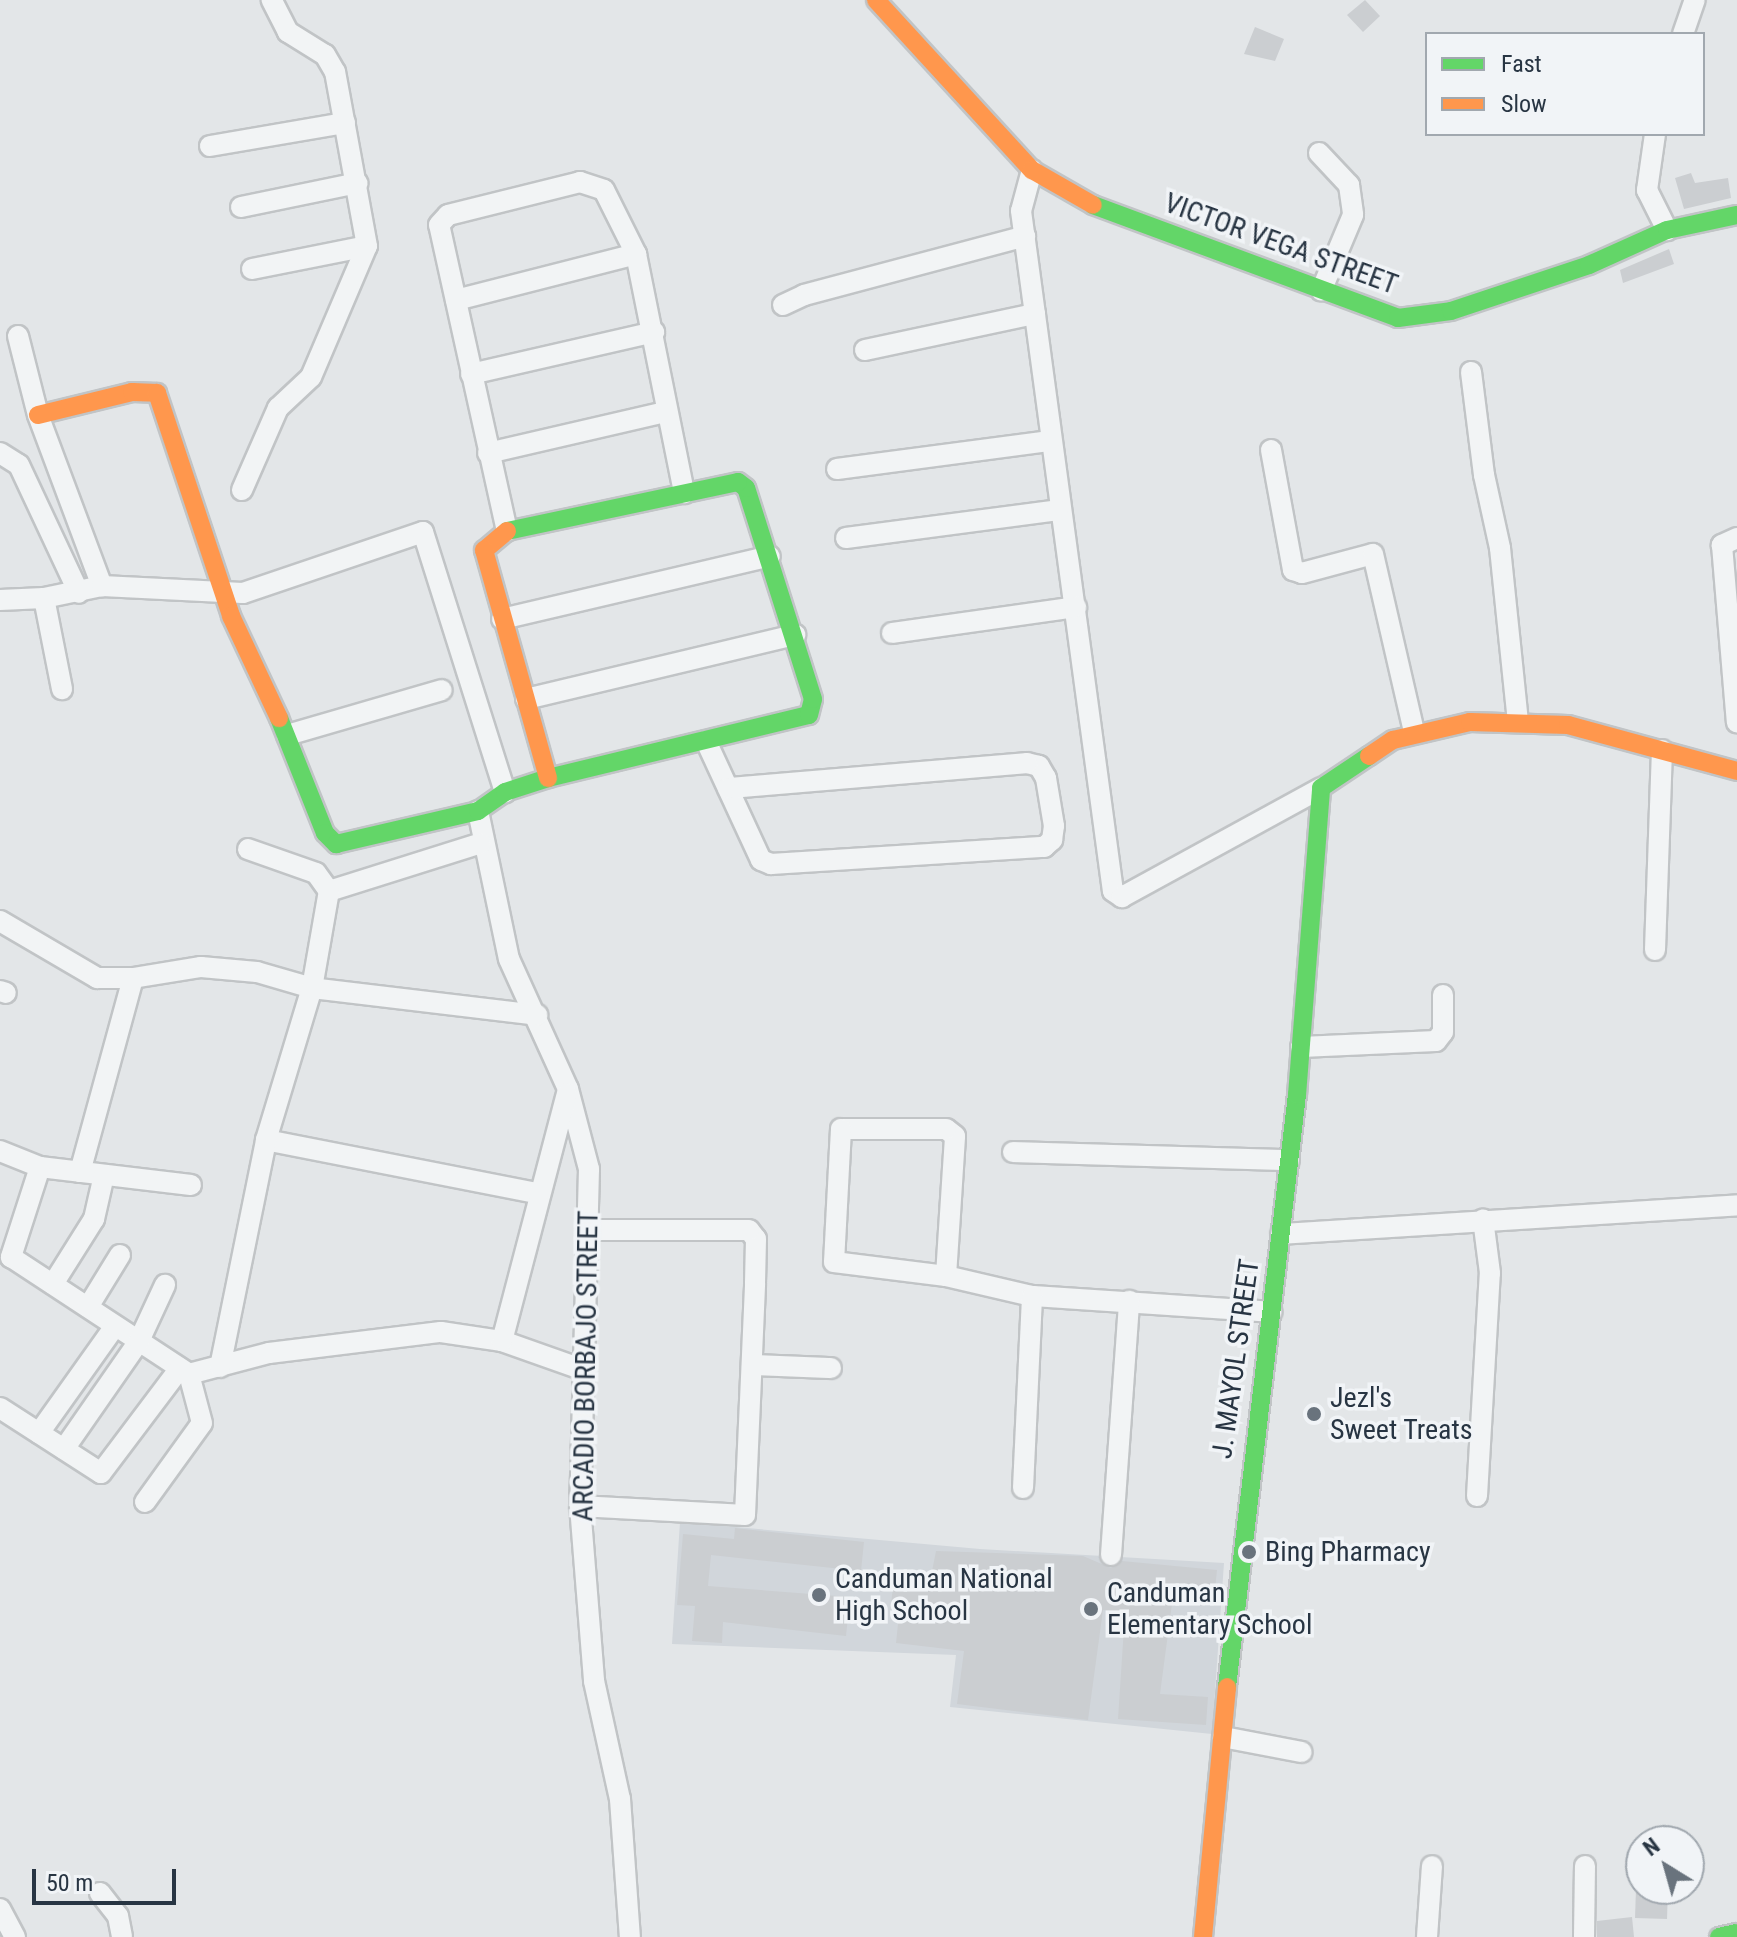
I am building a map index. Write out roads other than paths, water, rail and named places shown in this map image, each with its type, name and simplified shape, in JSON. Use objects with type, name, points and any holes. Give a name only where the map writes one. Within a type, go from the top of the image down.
[{"type":"street","points":[[242,490],[278,408],[311,377],[367,246],[358,183],[335,72],[325,55],[288,32],[272,0]]},
{"type":"street","name":"VICTOR VEGA STREET","points":[[876,0],[1032,170],[1086,202],[1398,318],[1451,311],[1589,265],[1667,230],[1737,215]]},
{"type":"street","points":[[1684,32],[1695,0]]},
{"type":"street","points":[[210,146],[345,123]]},
{"type":"street","points":[[1655,136],[1647,190],[1667,230]]},
{"type":"street","points":[[1319,153],[1349,185],[1353,215],[1321,291]]},
{"type":"street","points":[[1032,170],[1021,211],[1058,510],[1076,607],[1118,897],[1321,788],[1378,748],[1414,732],[1470,722],[1568,725],[1737,771]]},
{"type":"street","points":[[507,531],[439,225],[448,215],[587,181],[604,190],[636,254],[684,493]]},
{"type":"street","points":[[241,207],[358,183]]},
{"type":"street","points":[[783,305],[1025,236]]},
{"type":"street","points":[[252,269],[367,246]]},
{"type":"street","points":[[456,300],[636,254]]},
{"type":"street","points":[[865,350],[1035,314]]},
{"type":"street","points":[[471,374],[654,332]]},
{"type":"street","points":[[18,336],[38,415],[102,586]]},
{"type":"street","points":[[1471,372],[1484,475],[1500,548],[1518,722]]},
{"type":"street","points":[[38,415],[132,392],[157,393],[225,595],[287,735],[325,833],[336,844],[478,811],[526,786],[809,715],[813,699],[746,488],[738,482],[507,531],[484,550],[526,699],[526,786]]},
{"type":"street","points":[[488,453],[666,412]]},
{"type":"street","points":[[837,469],[1050,441]]},
{"type":"street","points":[[1271,450],[1293,570],[1302,573],[1373,554],[1414,732]]},
{"type":"street","points":[[0,453],[19,465],[79,593]]},
{"type":"street","points":[[846,538],[1058,510]]},
{"type":"street","points":[[0,600],[44,598],[102,586],[225,595],[423,532],[526,786]]},
{"type":"street","points":[[1737,538],[1722,545],[1737,722]]},
{"type":"street","points":[[502,619],[770,556]]},
{"type":"street","points":[[44,598],[62,689]]},
{"type":"street","points":[[892,633],[1076,607]]},
{"type":"street","points":[[526,699],[795,635]]},
{"type":"street","points":[[287,735],[442,690]]},
{"type":"street","points":[[706,741],[761,860],[784,866],[1044,847],[1052,840],[1054,826],[1046,778],[1039,766],[1027,763],[728,788]]},
{"type":"street","points":[[1655,950],[1662,750]]},
{"type":"street","name":"J. MAYOL STREET","points":[[1203,1937],[1244,1509],[1281,1234],[1301,1047],[1321,788]]},
{"type":"street","name":"ARCADIO BORBAJO STREET","points":[[478,811],[481,843],[509,959],[568,1089],[589,1169],[591,1230],[581,1369],[580,1506],[594,1681],[620,1799],[630,1937]]},
{"type":"street","points":[[329,891],[481,843]]},
{"type":"street","points":[[220,1367],[266,1140],[312,988],[329,891],[316,873],[248,849]]},
{"type":"street","points":[[0,921],[97,978],[133,978],[201,967],[257,972],[312,988],[537,1015]]},
{"type":"street","points":[[80,1172],[133,978]]},
{"type":"street","points":[[1301,1047],[1436,1041],[1443,1032],[1443,995]]},
{"type":"street","points":[[502,1341],[568,1089]]},
{"type":"street","points":[[946,1276],[955,1136],[946,1129],[841,1129],[834,1262],[946,1276],[1032,1296],[1271,1312]]},
{"type":"street","points":[[266,1140],[540,1194]]},
{"type":"street","points":[[0,1151],[40,1167],[191,1185]]},
{"type":"street","points":[[1013,1152],[1289,1160]]},
{"type":"street","points":[[40,1167],[6,1265],[53,1284],[185,1371],[202,1423],[145,1502]]},
{"type":"street","points":[[53,1284],[94,1219],[104,1175]]},
{"type":"street","points":[[1281,1234],[1737,1205]]},
{"type":"street","points":[[1477,1496],[1490,1273],[1483,1219]]},
{"type":"street","points":[[580,1506],[745,1515],[752,1365],[754,1234],[591,1230]]},
{"type":"street","points":[[88,1307],[120,1255]]},
{"type":"street","points":[[64,1449],[139,1341],[165,1285]]},
{"type":"street","points":[[1023,1488],[1032,1296]]},
{"type":"street","points":[[1111,1555],[1129,1301]]},
{"type":"street","points":[[39,1433],[115,1326]]},
{"type":"street","points":[[0,1408],[101,1473],[185,1371],[220,1367],[269,1353],[441,1332],[502,1341],[581,1369]]},
{"type":"street","points":[[752,1365],[831,1368]]},
{"type":"street","points":[[1223,1737],[1302,1752]]},
{"type":"street","points":[[1427,1937],[1432,1866]]},
{"type":"street","points":[[1584,1937],[1585,1866]]},
{"type":"street","points":[[100,1893],[118,1916],[122,1937]]},
{"type":"street","points":[[0,1909],[15,1937]]},
{"type":"street","points":[[1719,1937],[1737,1933]]},
{"type":"place","name":"Jezl's Sweet Treats","points":[[1314,1414]]},
{"type":"place","name":"Bing Pharmacy","points":[[1249,1552]]},
{"type":"place","name":"Canduman National High School","points":[[819,1595]]},
{"type":"place","name":"Canduman Elementary School","points":[[1091,1609]]}]
